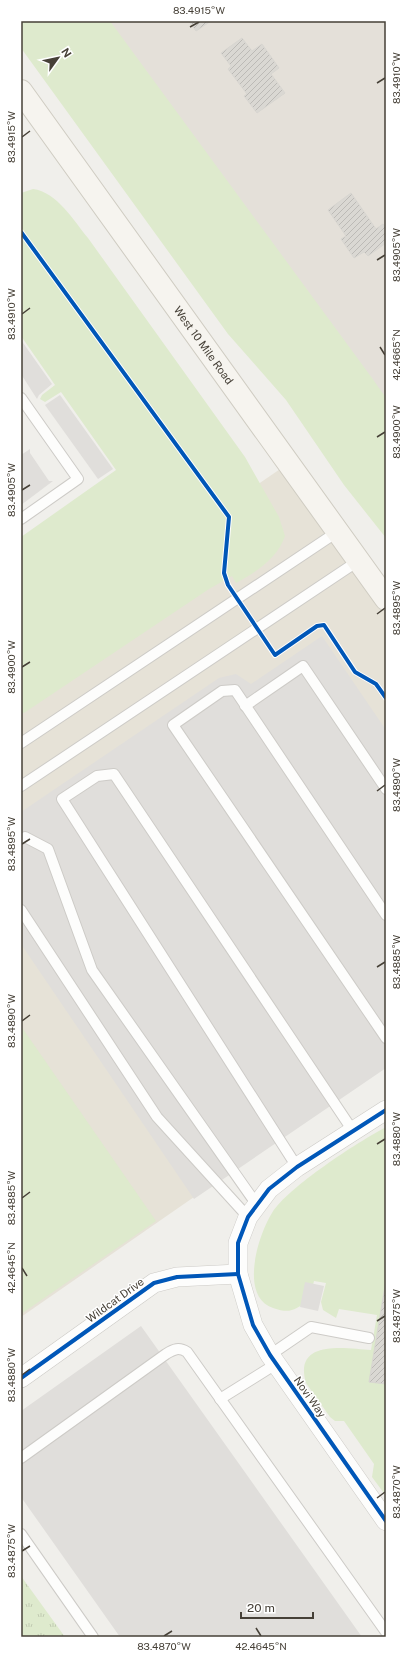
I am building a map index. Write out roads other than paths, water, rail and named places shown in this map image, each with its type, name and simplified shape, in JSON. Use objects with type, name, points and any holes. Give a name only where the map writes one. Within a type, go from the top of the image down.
[{"type":"main road","name":"West 10 Mile Road","points":[[21,91],[386,599]]},
{"type":"street","points":[[238,1274],[238,1243],[252,1211],[269,1188],[297,1167],[386,1110]]},
{"type":"street","name":"Novi Way","points":[[238,1274],[253,1325],[273,1360],[386,1521]]},
{"type":"street","name":"Wildcat Drive","points":[[21,1378],[154,1283],[177,1277],[238,1274]]},
{"type":"lane","points":[[21,398],[78,479],[21,519]]},
{"type":"lane","points":[[22,740],[337,532]]},
{"type":"lane","points":[[21,786],[358,561]]},
{"type":"lane","points":[[245,706],[303,666],[386,789]]},
{"type":"lane","points":[[386,915],[235,690],[222,691],[173,725],[386,1038]]},
{"type":"lane","points":[[297,1167],[62,799],[96,776],[114,774],[354,1131]]},
{"type":"lane","points":[[21,839],[25,837],[48,849],[92,970],[252,1211]]},
{"type":"lane","points":[[21,910],[157,1117],[252,1211]]},
{"type":"lane","points":[[220,1399],[273,1360],[311,1327],[369,1338]]},
{"type":"lane","points":[[21,1458],[166,1354],[176,1349],[187,1352],[386,1632]]},
{"type":"lane","points":[[21,1534],[93,1637]]}]
